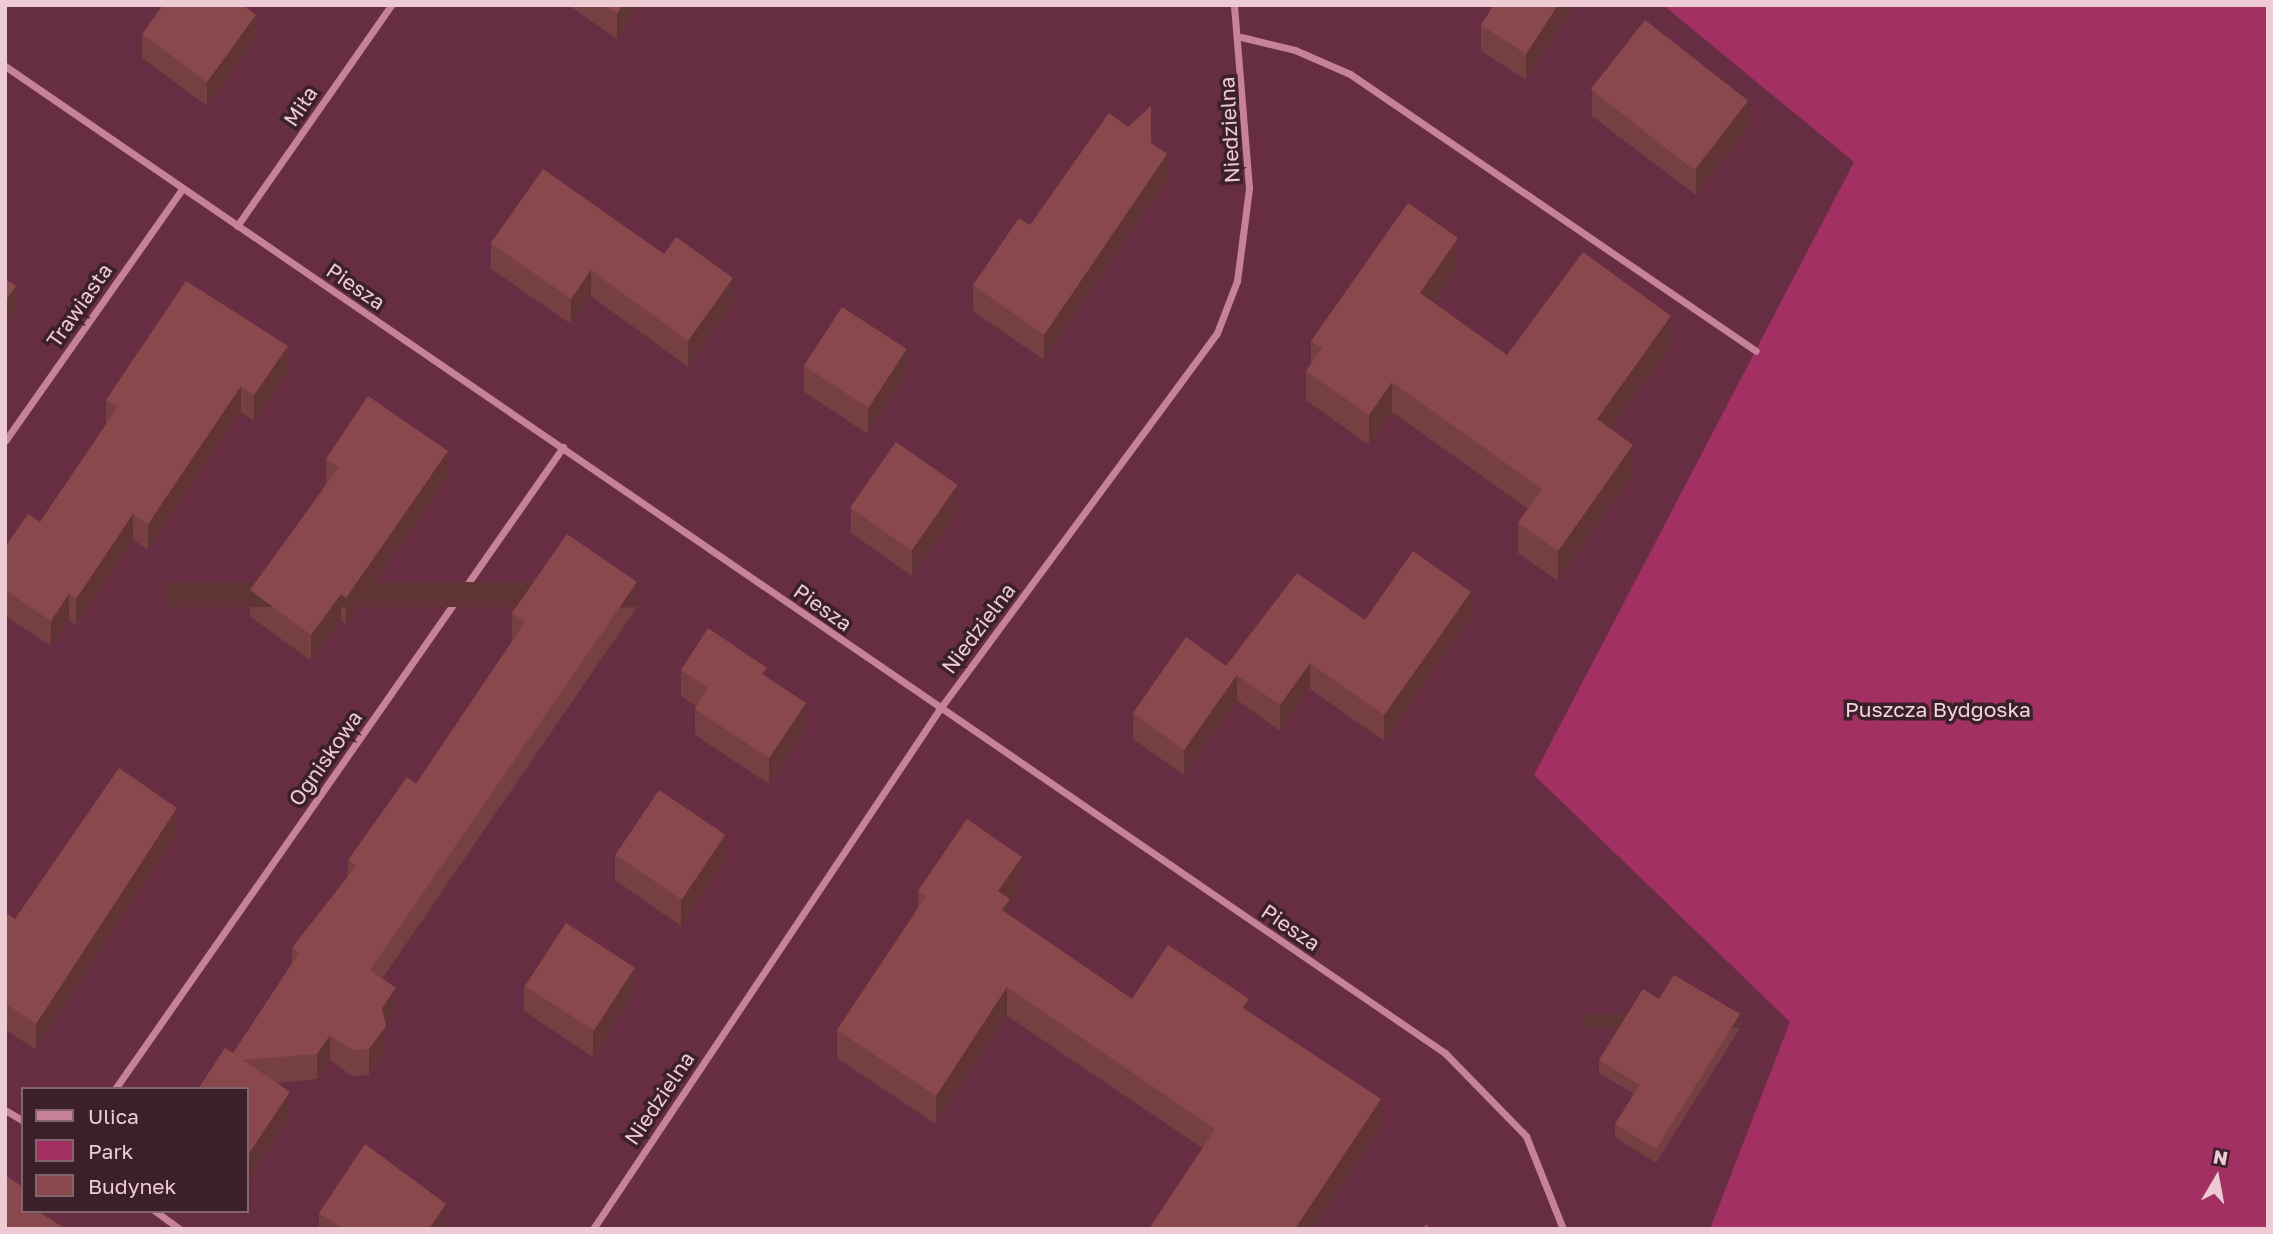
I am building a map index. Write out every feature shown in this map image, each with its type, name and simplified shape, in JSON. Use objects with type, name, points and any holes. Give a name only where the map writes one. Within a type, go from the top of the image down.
[{"type":"street","name":"Miła","points":[[237,226],[391,5]]},
{"type":"street","name":"Niedzielna","points":[[593,1229],[939,710],[1217,333],[1246,236],[1249,136],[1241,37],[1234,5]]},
{"type":"street","points":[[1241,37],[1294,50],[1350,74],[1756,351]]},
{"type":"street","name":"Piesza","points":[[5,66],[563,447],[939,710],[1445,1053],[1526,1136],[1563,1229]]},
{"type":"street","name":"Trawiasta","points":[[5,441],[181,188]]},
{"type":"street","name":"Ogniskowa","points":[[116,1087],[563,447]]},
{"type":"street","points":[[5,1110],[21,1120]]},
{"type":"street","points":[[158,1213],[180,1229]]},
{"type":"green space","name":"Puszcza Bydgoska","points":[[1663,5],[2268,5],[2268,1229],[1710,1229],[1790,1022],[1534,775],[1854,162]]},
{"type":"building","points":[[163,5],[243,5],[256,15],[207,82],[142,34]]},
{"type":"building","points":[[605,5],[623,5],[617,13]]},
{"type":"building","points":[[1494,5],[1558,5],[1526,54],[1481,25]]},
{"type":"building","points":[[1645,20],[1748,101],[1694,170],[1591,89]]},
{"type":"building","points":[[1151,106],[1151,143],[1167,154],[1044,335],[973,285],[1019,218],[1030,225],[1109,113],[1128,127]]},
{"type":"building","points":[[543,169],[664,254],[676,237],[733,278],[688,341],[591,270],[571,299],[491,243]]},
{"type":"building","points":[[1408,203],[1458,238],[1420,293],[1507,355],[1583,252],[1671,316],[1597,419],[1633,445],[1558,551],[1518,523],[1542,489],[1392,382],[1369,415],[1306,371],[1322,348],[1311,341]]},
{"type":"building","points":[[5,279],[16,286],[5,301]]},
{"type":"building","points":[[186,281],[288,346],[254,395],[241,386],[148,524],[133,514],[76,599],[69,594],[51,621],[5,590],[5,547],[28,514],[40,522],[118,407],[106,400]]},
{"type":"building","points":[[842,307],[907,349],[868,408],[804,366]]},
{"type":"building","points":[[368,396],[448,451],[346,598],[341,594],[311,635],[250,590],[339,467],[326,459]]},
{"type":"building","points":[[896,442],[957,485],[912,551],[850,508]]},
{"type":"building","points":[[567,534],[637,582],[370,970],[396,988],[382,1008],[386,1026],[369,1049],[352,1050],[330,1035],[317,1054],[243,1060],[290,1092],[248,1155],[248,1087],[199,1087],[225,1048],[233,1053],[299,953],[292,948],[356,866],[348,860],[407,777],[416,784],[525,622],[512,613]]},
{"type":"building","points":[[1413,551],[1471,592],[1384,715],[1310,663],[1280,705],[1237,675],[1184,750],[1133,713],[1186,637],[1226,666],[1297,573],[1365,620]]},
{"type":"building","points":[[708,628],[767,668],[762,674],[806,703],[769,758],[695,709],[708,688],[681,670]]},
{"type":"building","points":[[119,768],[177,808],[36,1024],[5,1003],[5,912],[15,919]]},
{"type":"building","points":[[659,790],[725,835],[682,899],[615,855]]},
{"type":"building","points":[[967,819],[1022,857],[998,891],[1010,899],[1002,910],[1132,999],[1168,945],[1249,999],[1243,1008],[1381,1099],[1295,1229],[1149,1229],[1215,1129],[1007,987],[936,1096],[837,1030],[926,896],[918,891]]},
{"type":"building","points":[[566,923],[635,968],[594,1031],[525,986]]},
{"type":"building","points":[[1674,975],[1740,1014],[1656,1149],[1615,1124],[1640,1085],[1599,1060],[1643,989],[1659,999]]},
{"type":"building","points":[[365,1144],[446,1204],[429,1229],[344,1229],[319,1213]]},
{"type":"building","points":[[5,1175],[21,1186],[21,1213],[43,1213],[66,1229],[5,1229]]}]
